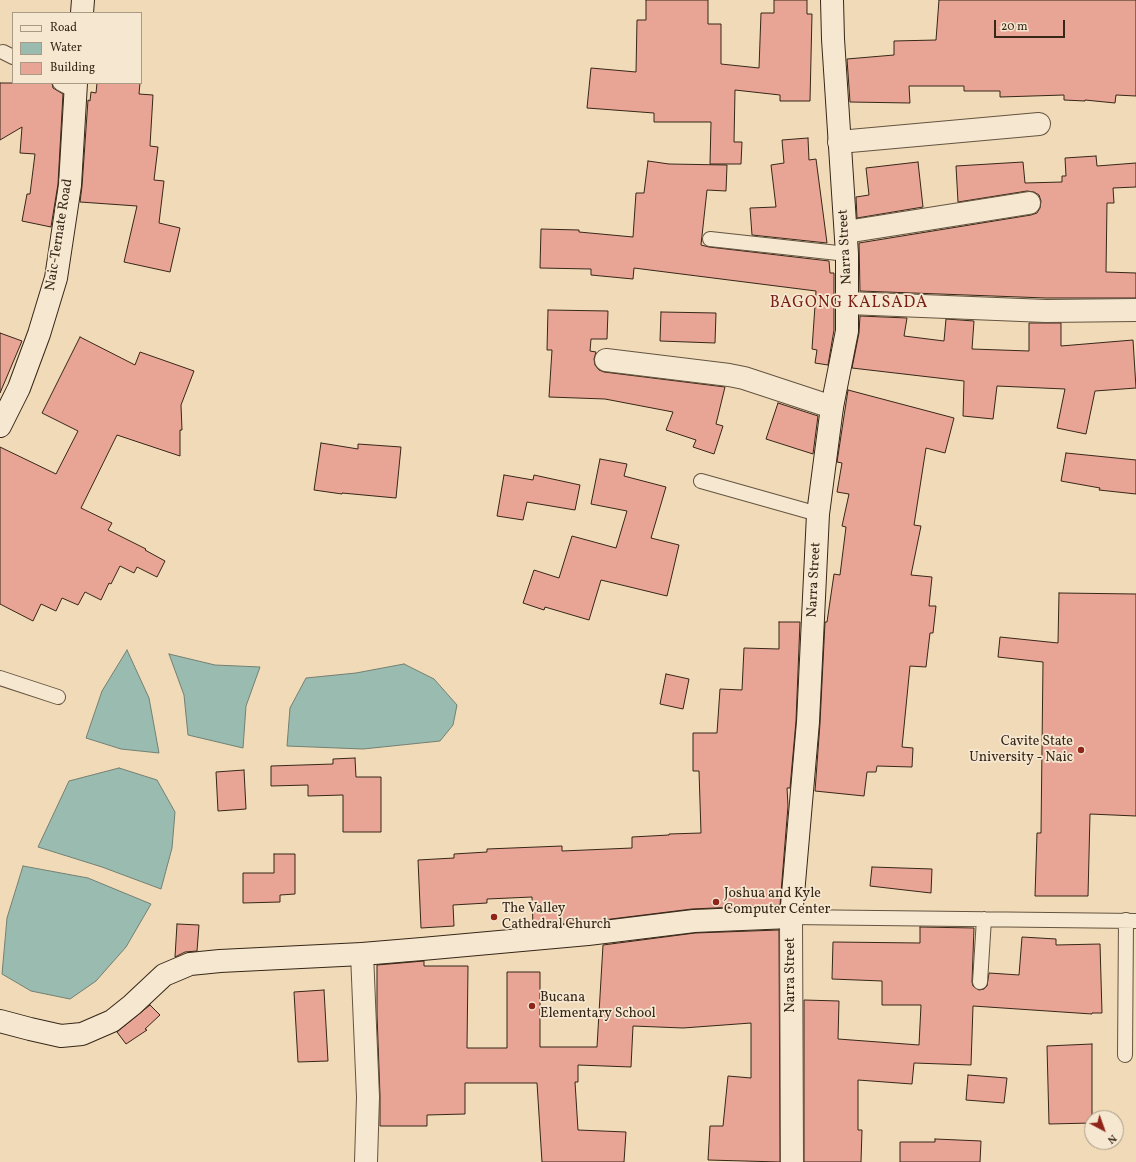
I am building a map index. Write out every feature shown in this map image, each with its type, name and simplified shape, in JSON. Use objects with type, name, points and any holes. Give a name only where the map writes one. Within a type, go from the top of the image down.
[{"type":"street","points":[[82,12],[83,0]]},
{"type":"street","name":"Narra Street","points":[[792,1162],[791,917],[808,722],[818,514],[832,407],[847,331],[848,303],[846,232],[833,40],[832,0]]},
{"type":"street","name":"Naic-Ternate Road","points":[[0,426],[19,388],[39,334],[56,278],[70,185],[70,86]]},
{"type":"street","points":[[840,142],[1039,124]]},
{"type":"street","points":[[846,232],[1029,203]]},
{"type":"street","points":[[848,303],[1046,311],[1136,310]]},
{"type":"street","points":[[606,360],[744,378],[832,407]]},
{"type":"street","points":[[0,1021],[61,1036],[82,1034],[112,1021],[132,1005],[164,975],[190,964],[220,960],[362,954],[493,944],[694,921],[791,917]]},
{"type":"street","points":[[362,954],[368,1097],[366,1162]]},
{"type":"lane","points":[[710,239],[847,254]]},
{"type":"lane","points":[[701,481],[818,514]]},
{"type":"lane","points":[[0,678],[58,697]]},
{"type":"lane","points":[[791,917],[1131,921],[1125,1055]]},
{"type":"lane","points":[[980,982],[984,919]]},
{"type":"water","points":[[127,650],[149,698],[159,753],[121,749],[86,738],[102,691]]},
{"type":"water","points":[[169,654],[215,665],[260,667],[246,706],[243,748],[188,735],[184,695]]},
{"type":"water","points":[[404,664],[434,679],[457,705],[453,725],[440,741],[363,749],[287,746],[290,708],[306,678],[356,673]]},
{"type":"water","points":[[119,768],[157,780],[175,812],[172,848],[161,889],[102,867],[38,847],[69,781]]},
{"type":"water","points":[[23,866],[88,878],[151,904],[126,947],[96,981],[70,999],[31,991],[2,974],[7,918]]},
{"type":"building","points":[[646,0],[708,0],[708,24],[721,24],[721,64],[759,68],[761,13],[774,13],[774,0],[807,0],[807,14],[812,14],[810,101],[780,101],[780,95],[735,90],[734,142],[742,142],[741,164],[710,164],[711,122],[654,122],[654,113],[587,108],[591,68],[636,72],[637,20],[646,20]]},
{"type":"building","points":[[939,0],[1136,0],[1136,96],[1116,95],[1115,103],[1085,100],[1064,100],[1064,95],[1000,97],[1000,91],[964,91],[964,86],[909,86],[910,103],[850,102],[847,59],[894,55],[894,41],[936,40]]},
{"type":"building","points":[[0,83],[52,84],[53,88],[63,94],[58,184],[51,227],[22,221],[27,194],[30,194],[35,154],[20,153],[22,127],[0,140]]},
{"type":"building","points":[[97,84],[140,84],[139,94],[153,95],[150,146],[158,147],[154,180],[164,181],[159,223],[180,228],[170,272],[124,262],[137,206],[80,202],[88,100],[90,101],[91,92],[96,93]]},
{"type":"building","points":[[808,138],[809,160],[816,159],[827,243],[752,235],[750,208],[776,207],[771,165],[784,163],[782,140]]},
{"type":"building","points":[[1096,156],[1097,166],[1136,163],[1136,187],[1113,188],[1114,203],[1107,203],[1106,272],[1136,273],[1136,298],[1046,298],[860,291],[859,243],[1031,215],[1037,213],[1040,208],[1041,201],[1039,195],[1034,192],[1027,191],[958,202],[956,166],[1023,162],[1025,183],[1062,182],[1062,176],[1066,176],[1065,158]]},
{"type":"building","points":[[648,161],[669,164],[727,165],[726,191],[707,190],[701,245],[829,261],[830,273],[834,273],[834,330],[828,365],[815,363],[817,350],[812,349],[816,291],[634,268],[633,279],[591,275],[591,269],[540,268],[541,229],[579,230],[579,232],[633,237],[636,193],[644,193]]},
{"type":"building","points":[[918,162],[923,207],[857,218],[856,197],[869,195],[866,168]]},
{"type":"building","points":[[548,310],[608,311],[607,339],[591,339],[590,351],[596,352],[594,359],[595,365],[599,370],[604,372],[725,387],[716,424],[723,426],[714,454],[693,447],[696,440],[666,430],[673,412],[605,399],[549,397],[552,350],[547,350]]},
{"type":"building","points":[[661,312],[716,313],[715,343],[660,341]]},
{"type":"building","points":[[860,316],[907,318],[904,336],[944,341],[946,319],[974,321],[972,349],[1029,351],[1029,323],[1061,323],[1061,346],[1133,340],[1136,388],[1095,391],[1086,434],[1057,428],[1065,389],[997,386],[993,419],[963,416],[964,381],[852,368],[859,333]]},
{"type":"building","points":[[0,333],[22,341],[0,393]]},
{"type":"building","points":[[80,337],[135,365],[140,352],[194,371],[181,405],[182,430],[180,430],[180,456],[117,435],[81,508],[112,523],[108,530],[146,549],[145,550],[165,561],[157,577],[137,567],[134,573],[120,566],[111,584],[109,583],[101,600],[85,592],[78,605],[62,598],[56,611],[41,604],[33,621],[0,604],[0,447],[56,474],[78,431],[42,413]]},
{"type":"building","points":[[848,390],[954,418],[945,453],[926,448],[914,525],[921,526],[911,575],[932,577],[929,606],[936,606],[933,633],[930,633],[926,667],[910,666],[902,747],[913,748],[912,767],[877,766],[876,772],[867,772],[864,796],[815,791],[825,622],[827,622],[834,574],[840,575],[846,527],[842,526],[849,494],[837,492],[842,463],[837,462]]},
{"type":"building","points":[[778,403],[818,416],[813,454],[766,439]]},
{"type":"building","points":[[321,443],[358,449],[358,444],[401,447],[396,498],[342,494],[314,490]]},
{"type":"building","points":[[1066,453],[1136,460],[1136,494],[1099,490],[1100,488],[1061,481]]},
{"type":"building","points":[[600,459],[627,464],[624,476],[666,487],[651,538],[679,545],[667,596],[601,580],[589,620],[545,607],[544,610],[523,603],[534,570],[559,578],[572,536],[616,548],[627,511],[591,504]]},
{"type":"building","points":[[504,475],[533,480],[534,475],[580,485],[575,510],[527,502],[523,520],[497,516]]},
{"type":"building","points":[[1059,593],[1136,594],[1136,816],[1090,814],[1088,896],[1035,896],[1037,833],[1041,833],[1043,662],[998,657],[1000,637],[1058,643]]},
{"type":"building","points":[[779,622],[800,622],[796,721],[790,788],[787,788],[788,806],[780,905],[692,909],[587,922],[533,926],[532,897],[487,899],[487,903],[453,905],[454,926],[421,928],[418,860],[454,858],[454,854],[487,852],[487,849],[562,846],[562,851],[632,848],[632,837],[701,833],[699,771],[693,771],[693,733],[717,733],[720,689],[742,690],[744,648],[779,649]]},
{"type":"building","points":[[666,674],[689,679],[683,709],[660,704]]},
{"type":"building","points":[[355,758],[356,777],[381,777],[381,832],[343,832],[343,795],[308,796],[308,785],[271,786],[271,766],[333,764],[333,759]]},
{"type":"building","points":[[244,770],[246,809],[218,811],[216,772]]},
{"type":"building","points":[[274,854],[295,854],[295,894],[280,895],[280,902],[243,903],[243,873],[274,873]]},
{"type":"building","points":[[872,867],[932,869],[931,893],[870,886]]},
{"type":"building","points":[[177,924],[199,925],[197,951],[185,952],[175,957]]},
{"type":"building","points":[[920,927],[974,928],[972,982],[973,986],[979,990],[984,989],[987,986],[989,973],[1019,975],[1022,937],[1056,939],[1056,945],[1100,944],[1102,1013],[1092,1014],[973,1006],[971,1065],[914,1063],[912,1084],[858,1080],[858,1130],[862,1130],[861,1162],[804,1162],[804,1000],[839,1001],[838,1039],[919,1045],[921,1005],[882,1005],[882,981],[832,979],[833,942],[920,943]]},
{"type":"building","points":[[779,930],[780,1162],[708,1160],[710,1126],[723,1126],[728,1076],[751,1078],[751,1023],[683,1028],[633,1026],[631,1067],[578,1065],[578,1082],[575,1082],[578,1130],[626,1132],[624,1162],[542,1162],[537,1083],[465,1083],[465,1114],[427,1115],[427,1126],[380,1126],[377,965],[424,961],[424,966],[468,966],[467,1048],[507,1048],[507,972],[540,972],[540,1047],[597,1047],[603,945],[695,933]]},
{"type":"building","points":[[324,990],[328,1061],[298,1062],[294,992]]},
{"type":"building","points":[[150,1005],[160,1015],[145,1029],[147,1030],[126,1044],[117,1032]]},
{"type":"building","points":[[1092,1044],[1092,1110],[1084,1110],[1084,1123],[1049,1124],[1047,1046]]},
{"type":"building","points":[[968,1075],[1007,1078],[1004,1103],[966,1100]]},
{"type":"building","points":[[935,1139],[981,1141],[980,1162],[900,1162],[900,1142],[935,1142]]},
{"type":"place","name":"Cavite State University - Naic","points":[[1081,750]]},
{"type":"place","name":"Joshua and Kyle Computer Center","points":[[716,902]]},
{"type":"place","name":"The Valley Cathedral Church","points":[[494,917]]},
{"type":"place","name":"Bucana Elementary School","points":[[532,1006]]},
{"type":"district","name":"BAGONG KALSADA","points":[[849,304]]}]
